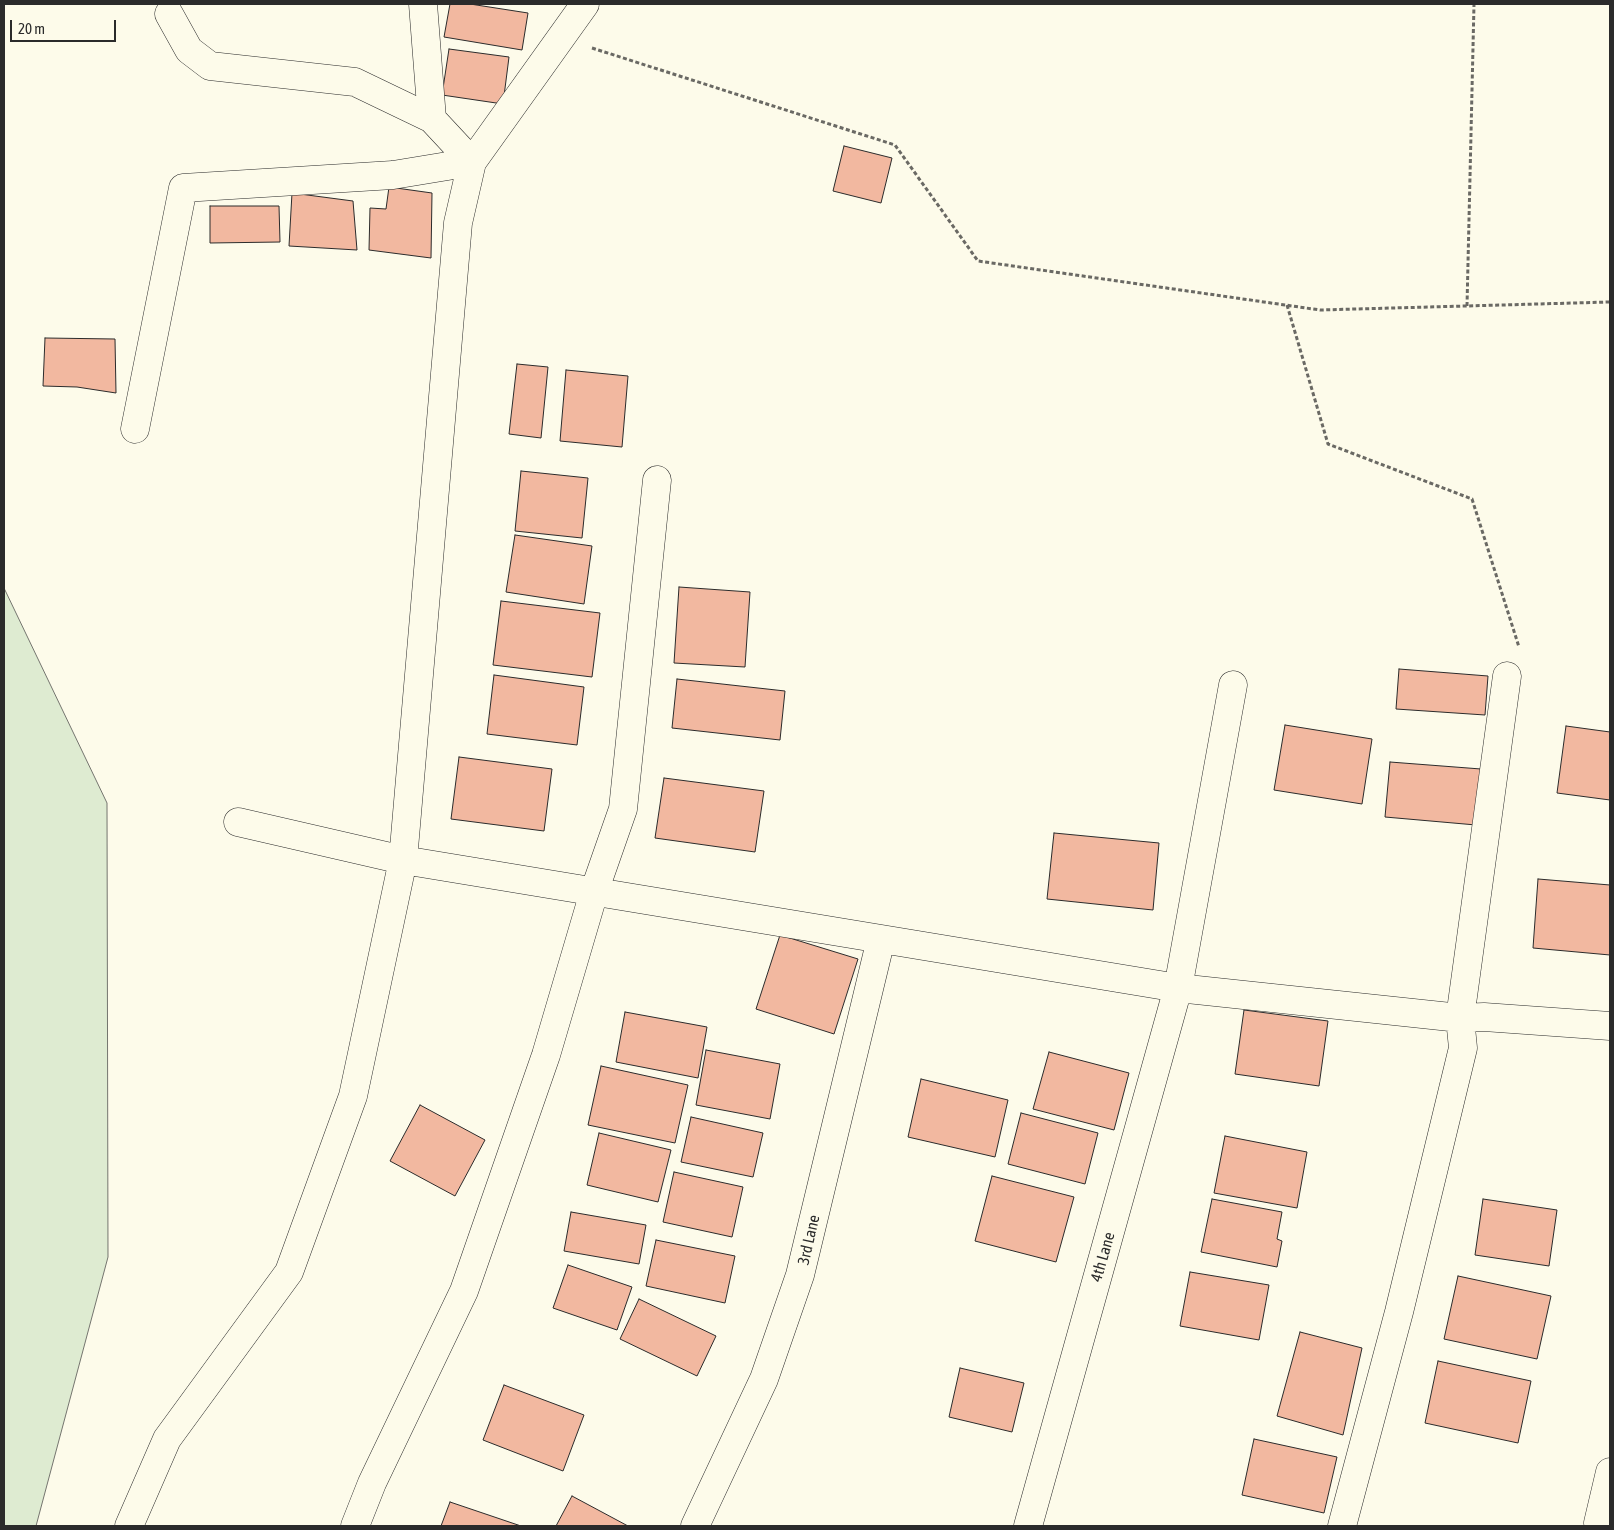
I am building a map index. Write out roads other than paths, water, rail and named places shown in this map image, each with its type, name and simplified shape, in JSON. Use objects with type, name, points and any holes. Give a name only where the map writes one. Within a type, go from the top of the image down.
[{"type":"street","points":[[423,4],[432,120]]},
{"type":"street","points":[[129,1526],[167,1439],[289,1272],[354,1096],[403,860],[458,223],[472,162],[585,4]]},
{"type":"street","points":[[170,14],[188,50],[210,66],[355,82],[432,120],[472,162]]},
{"type":"street","points":[[135,429],[184,188],[393,175],[472,162]]},
{"type":"street","points":[[355,1526],[372,1483],[464,1291],[546,1055],[594,892],[623,809],[657,480]]},
{"type":"street","points":[[1342,1526],[1399,1312],[1463,1048],[1460,1018],[1514,666]]},
{"type":"street","name":"4th Lane","points":[[1028,1526],[1178,988],[1233,685]]},
{"type":"street","points":[[238,822],[403,860],[1178,988],[1460,1018],[1484,1017],[1610,1026]]},
{"type":"street","name":"3rd Lane","points":[[695,1526],[764,1379],[800,1275],[881,939]]},
{"type":"street","points":[[1594,1524],[1610,1472]]}]
